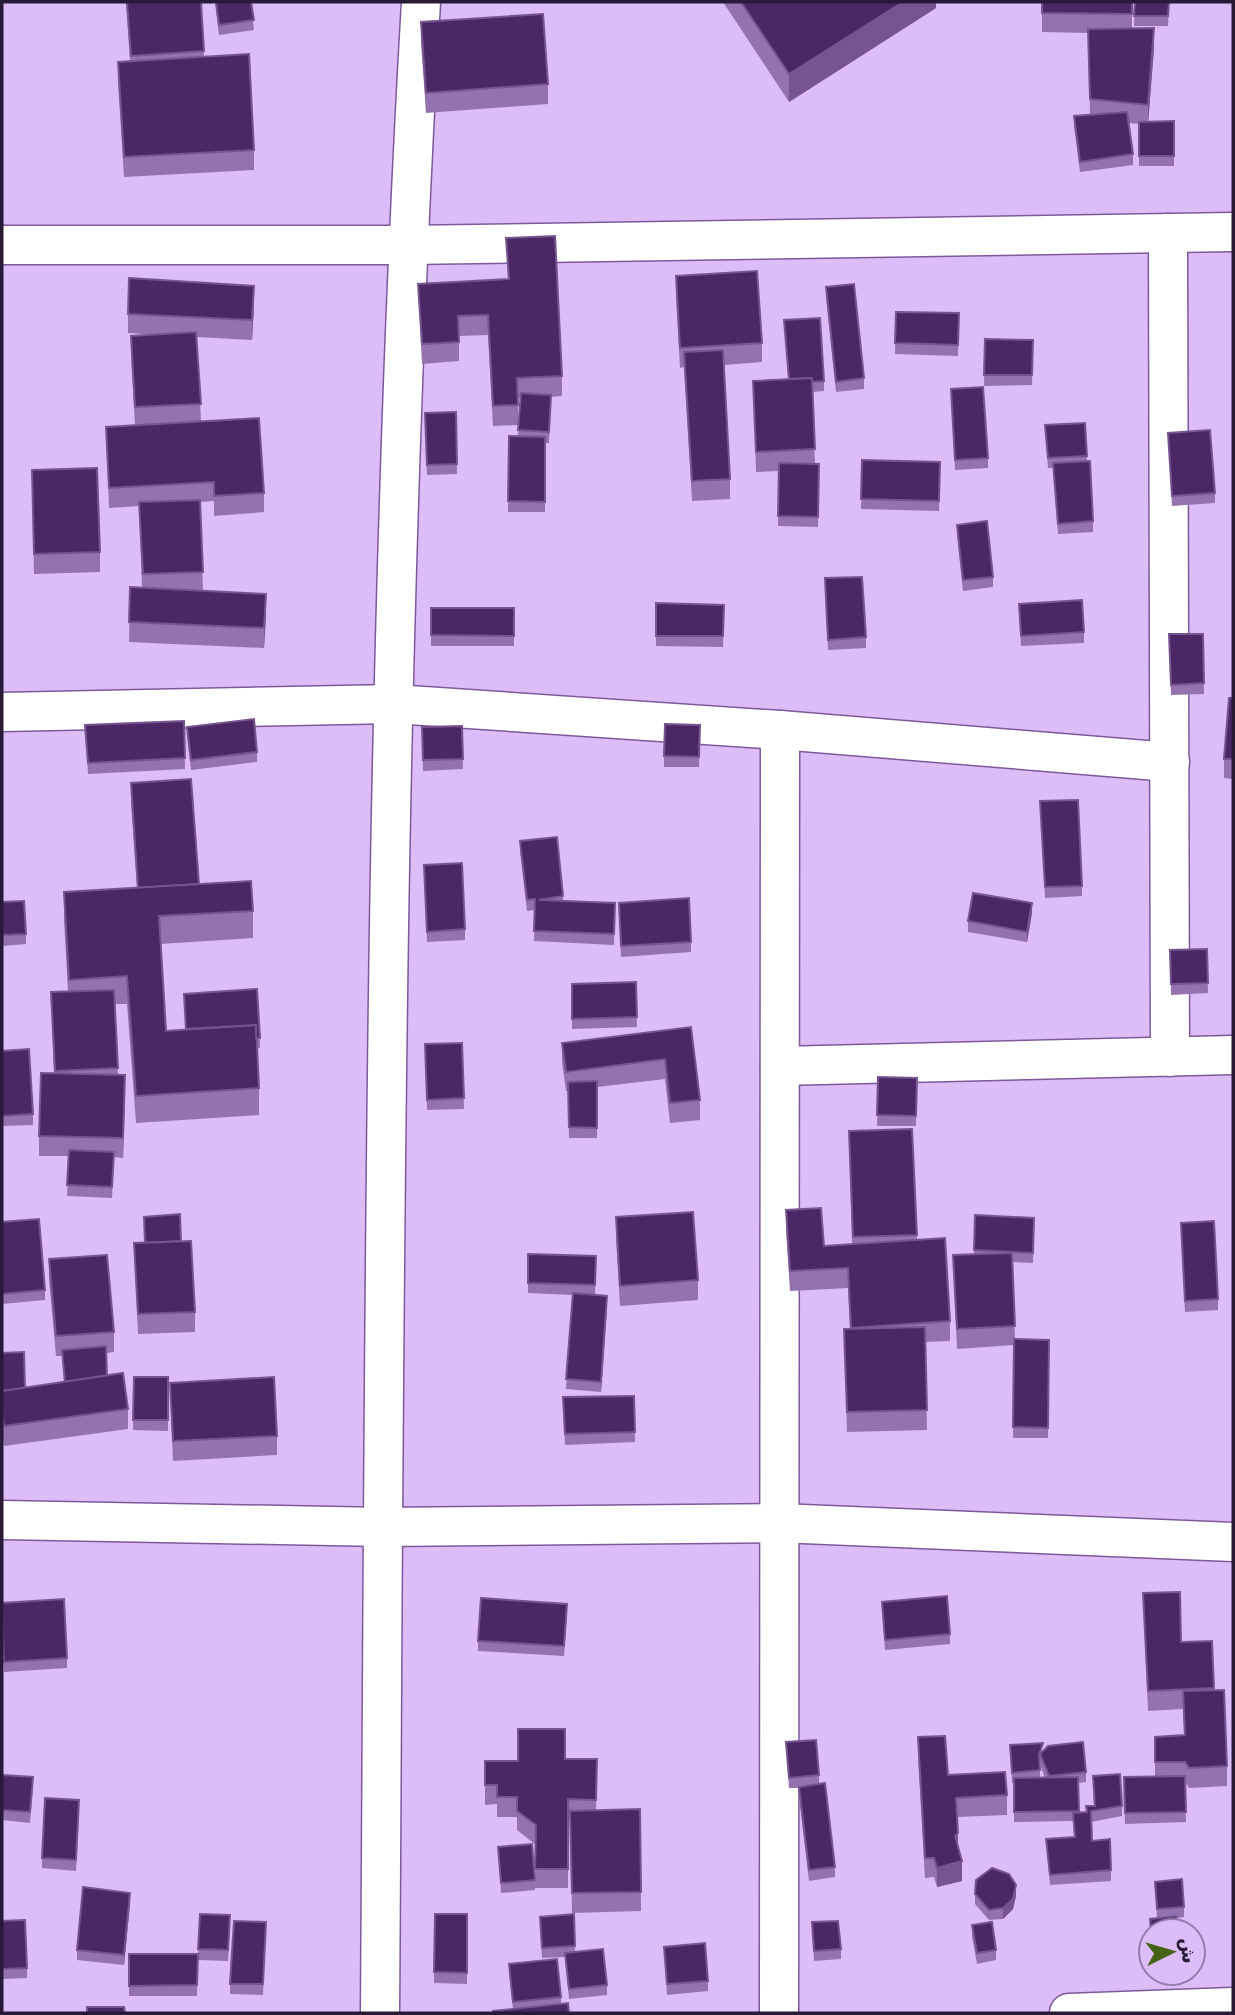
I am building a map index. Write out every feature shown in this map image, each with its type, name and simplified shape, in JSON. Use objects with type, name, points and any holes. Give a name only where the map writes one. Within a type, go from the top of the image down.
[{"type":"street","points":[[380,2013],[383,1527],[394,704],[407,245],[421,2]]},
{"type":"street","points":[[2,245],[407,245],[1233,232]]},
{"type":"street","points":[[1168,233],[1170,1056]]},
{"type":"street","points":[[2,712],[394,704],[780,730],[1170,762]]},
{"type":"street","points":[[779,2013],[780,730]]},
{"type":"street","points":[[780,1066],[1233,1055]]},
{"type":"street","points":[[2,1520],[383,1527],[779,1523],[1233,1542]]},
{"type":"street","points":[[1069,2013],[1233,2007]]},
{"type":"building","points":[[127,2],[201,2],[204,51],[131,56]]},
{"type":"building","points":[[216,2],[251,2],[254,20],[219,25]]},
{"type":"building","points":[[741,2],[903,2],[789,74]]},
{"type":"building","points":[[1042,2],[1132,2],[1132,14],[1042,13]]},
{"type":"building","points":[[1135,2],[1169,2],[1168,16],[1134,16]]},
{"type":"building","points":[[543,14],[548,84],[426,93],[421,22]]},
{"type":"building","points":[[1154,28],[1148,105],[1090,99],[1088,29]]},
{"type":"building","points":[[249,54],[254,150],[124,157],[118,62]]},
{"type":"building","points":[[1127,112],[1133,154],[1080,162],[1074,116]]},
{"type":"building","points":[[1174,121],[1174,156],[1139,156],[1139,122]]},
{"type":"building","points":[[555,236],[562,376],[517,378],[518,405],[493,406],[488,315],[458,316],[459,342],[422,344],[418,284],[509,279],[506,238]]},
{"type":"building","points":[[757,271],[762,343],[680,348],[676,276]]},
{"type":"building","points":[[129,278],[254,286],[252,320],[128,314]]},
{"type":"building","points":[[854,284],[864,378],[836,382],[826,287]]},
{"type":"building","points":[[896,312],[959,313],[958,345],[895,343]]},
{"type":"building","points":[[820,318],[824,381],[812,382],[812,378],[789,379],[784,320]]},
{"type":"building","points":[[196,332],[201,404],[135,407],[131,336]]},
{"type":"building","points":[[985,339],[1033,340],[1032,375],[984,375]]},
{"type":"building","points":[[723,350],[730,479],[692,481],[684,352]]},
{"type":"building","points":[[812,378],[815,449],[756,452],[753,381]]},
{"type":"building","points":[[983,387],[988,458],[955,460],[951,389]]},
{"type":"building","points":[[521,393],[551,395],[549,432],[518,430]]},
{"type":"building","points":[[456,412],[457,464],[427,465],[425,413]]},
{"type":"building","points":[[259,418],[264,493],[214,496],[214,482],[109,488],[106,427]]},
{"type":"building","points":[[1085,423],[1087,456],[1048,458],[1045,425]]},
{"type":"building","points":[[1210,430],[1215,493],[1172,496],[1168,433]]},
{"type":"building","points":[[509,436],[545,437],[545,502],[508,501]]},
{"type":"building","points":[[862,460],[940,462],[939,501],[861,499]]},
{"type":"building","points":[[1090,461],[1093,521],[1058,524],[1053,463]]},
{"type":"building","points":[[779,463],[819,464],[818,517],[778,516]]},
{"type":"building","points":[[97,468],[100,552],[34,554],[32,470]]},
{"type":"building","points":[[200,500],[203,572],[143,574],[139,502]]},
{"type":"building","points":[[987,521],[993,577],[963,580],[957,525]]},
{"type":"building","points":[[862,577],[866,637],[828,640],[825,578]]},
{"type":"building","points":[[130,587],[266,594],[264,628],[129,622]]},
{"type":"building","points":[[1082,600],[1084,632],[1021,636],[1019,604]]},
{"type":"building","points":[[656,603],[724,605],[723,636],[656,636]]},
{"type":"building","points":[[431,608],[514,608],[514,636],[431,635]]},
{"type":"building","points":[[1169,634],[1203,634],[1204,683],[1171,685]]},
{"type":"building","points":[[1229,698],[1233,698],[1233,759],[1224,759]]},
{"type":"building","points":[[254,719],[257,752],[191,760],[187,727]]},
{"type":"building","points":[[184,721],[185,758],[88,763],[85,725]]},
{"type":"building","points":[[665,724],[700,725],[699,757],[664,756]]},
{"type":"building","points":[[462,726],[463,759],[423,760],[422,727]]},
{"type":"building","points":[[191,779],[199,884],[138,888],[131,783]]},
{"type":"building","points":[[1078,800],[1082,886],[1045,887],[1040,801]]},
{"type":"building","points":[[557,837],[563,896],[539,900],[615,903],[614,934],[534,931],[535,899],[527,900],[520,841]]},
{"type":"building","points":[[462,863],[465,929],[427,932],[424,865]]},
{"type":"building","points":[[251,881],[253,911],[159,916],[166,1031],[256,1025],[259,1088],[136,1096],[127,976],[69,980],[64,892]]},
{"type":"building","points":[[973,893],[1032,903],[1027,932],[968,921]]},
{"type":"building","points":[[689,898],[691,942],[621,946],[619,903]]},
{"type":"building","points":[[24,901],[26,934],[2,935],[2,902]]},
{"type":"building","points":[[1207,949],[1208,983],[1171,984],[1170,950]]},
{"type":"building","points":[[636,982],[637,1017],[572,1019],[572,984]]},
{"type":"building","points":[[257,989],[260,1038],[256,1038],[256,1025],[186,1029],[184,994]]},
{"type":"building","points":[[114,990],[118,1068],[55,1071],[51,992]]},
{"type":"building","points":[[691,1027],[700,1100],[670,1103],[665,1059],[566,1072],[562,1043]]},
{"type":"building","points":[[462,1043],[464,1098],[427,1100],[425,1044]]},
{"type":"building","points":[[29,1049],[33,1114],[2,1116],[2,1051]]},
{"type":"building","points":[[41,1073],[125,1075],[123,1138],[39,1136]]},
{"type":"building","points":[[878,1077],[917,1078],[916,1116],[877,1115]]},
{"type":"building","points":[[597,1081],[597,1128],[569,1127],[568,1082]]},
{"type":"building","points":[[912,1129],[917,1235],[853,1237],[849,1131]]},
{"type":"building","points":[[69,1150],[114,1152],[112,1187],[67,1185]]},
{"type":"building","points":[[821,1208],[824,1246],[945,1238],[950,1321],[851,1328],[848,1268],[790,1271],[786,1210]]},
{"type":"building","points":[[693,1212],[698,1280],[620,1286],[616,1217]]},
{"type":"building","points":[[180,1214],[181,1241],[145,1243],[144,1217]]},
{"type":"building","points":[[975,1215],[1034,1218],[1033,1253],[974,1250]]},
{"type":"building","points":[[39,1219],[45,1290],[2,1294],[2,1222]]},
{"type":"building","points":[[1214,1221],[1218,1299],[1185,1301],[1181,1223]]},
{"type":"building","points":[[191,1241],[195,1312],[138,1314],[134,1243]]},
{"type":"building","points":[[1012,1253],[1015,1326],[957,1329],[953,1255]]},
{"type":"building","points":[[528,1254],[596,1256],[595,1285],[528,1283]]},
{"type":"building","points":[[107,1255],[114,1332],[56,1336],[49,1259]]},
{"type":"building","points":[[573,1293],[607,1296],[601,1382],[566,1379]]},
{"type":"building","points":[[925,1327],[927,1410],[847,1412],[844,1329]]},
{"type":"building","points":[[1014,1339],[1049,1340],[1048,1428],[1013,1427]]},
{"type":"building","points":[[106,1346],[107,1376],[65,1382],[62,1350]]},
{"type":"building","points":[[24,1352],[25,1388],[2,1391],[2,1353]]},
{"type":"building","points":[[123,1373],[128,1409],[4,1426],[2,1391]]},
{"type":"building","points":[[134,1377],[168,1377],[168,1420],[133,1420]]},
{"type":"building","points":[[274,1377],[277,1436],[173,1441],[170,1383]]},
{"type":"building","points":[[634,1396],[635,1432],[565,1434],[563,1397]]},
{"type":"building","points":[[1180,1592],[1181,1642],[1212,1641],[1214,1688],[1148,1691],[1143,1593]]},
{"type":"building","points":[[947,1596],[950,1634],[885,1640],[882,1602]]},
{"type":"building","points":[[481,1598],[567,1604],[564,1646],[478,1641]]},
{"type":"building","points":[[64,1599],[67,1658],[4,1662],[2,1603]]},
{"type":"building","points":[[1224,1690],[1227,1766],[1189,1768],[1185,1762],[1155,1762],[1155,1737],[1185,1735],[1183,1691]]},
{"type":"building","points":[[518,1729],[565,1729],[565,1759],[597,1759],[596,1800],[568,1799],[568,1869],[535,1869],[536,1825],[517,1811],[517,1797],[497,1797],[497,1785],[485,1785],[485,1761],[518,1761]]},
{"type":"building","points":[[945,1736],[948,1775],[1005,1772],[1007,1795],[956,1798],[958,1833],[955,1836],[962,1861],[937,1868],[934,1858],[925,1858],[918,1737]]},
{"type":"building","points":[[816,1740],[819,1775],[789,1778],[786,1742]]},
{"type":"building","points":[[1083,1742],[1086,1772],[1049,1776],[1040,1754],[1048,1746]]},
{"type":"building","points":[[1043,1743],[1039,1755],[1040,1770],[1012,1773],[1010,1745]]},
{"type":"building","points":[[1120,1774],[1122,1806],[1091,1811],[1092,1841],[1110,1839],[1111,1870],[1050,1875],[1046,1839],[1075,1837],[1073,1813],[1087,1812],[1086,1806],[1095,1806],[1093,1776]]},
{"type":"building","points":[[2,1775],[33,1777],[30,1812],[2,1810]]},
{"type":"building","points":[[1185,1776],[1186,1812],[1125,1813],[1124,1777]]},
{"type":"building","points":[[1078,1777],[1079,1811],[1014,1812],[1014,1778]]},
{"type":"building","points":[[825,1783],[835,1867],[809,1870],[799,1787]]},
{"type":"building","points":[[45,1798],[79,1800],[76,1860],[42,1858]]},
{"type":"building","points":[[640,1809],[641,1892],[572,1893],[570,1811]]},
{"type":"building","points":[[532,1844],[535,1880],[501,1883],[498,1847]]},
{"type":"building","points":[[992,1868],[1009,1874],[1016,1885],[1013,1899],[1003,1908],[989,1910],[975,1894],[976,1880]]},
{"type":"building","points":[[1182,1879],[1184,1907],[1157,1909],[1155,1882]]},
{"type":"building","points":[[83,1887],[130,1893],[124,1955],[77,1950]]},
{"type":"building","points":[[200,1914],[230,1915],[228,1950],[198,1949]]},
{"type":"building","points":[[435,1914],[467,1914],[467,1973],[434,1972]]},
{"type":"building","points":[[574,1914],[575,1946],[542,1948],[540,1917]]},
{"type":"building","points":[[25,1920],[27,1968],[2,1969],[2,1921]]},
{"type":"building","points":[[234,1921],[266,1922],[263,1984],[230,1984]]},
{"type":"building","points":[[838,1921],[841,1949],[814,1951],[812,1922]]},
{"type":"building","points":[[992,1922],[996,1950],[977,1953],[972,1925]]},
{"type":"building","points":[[705,1943],[708,1981],[667,1984],[664,1947]]},
{"type":"building","points":[[603,1949],[607,1985],[569,1989],[565,1953]]},
{"type":"building","points":[[129,1954],[198,1954],[197,1985],[129,1986]]},
{"type":"building","points":[[557,1959],[561,1997],[513,2002],[509,1964]]},
{"type":"building","points":[[568,2003],[569,2013],[493,2013],[493,2011]]},
{"type":"building","points":[[87,2007],[124,2007],[125,2013],[87,2013]]}]
